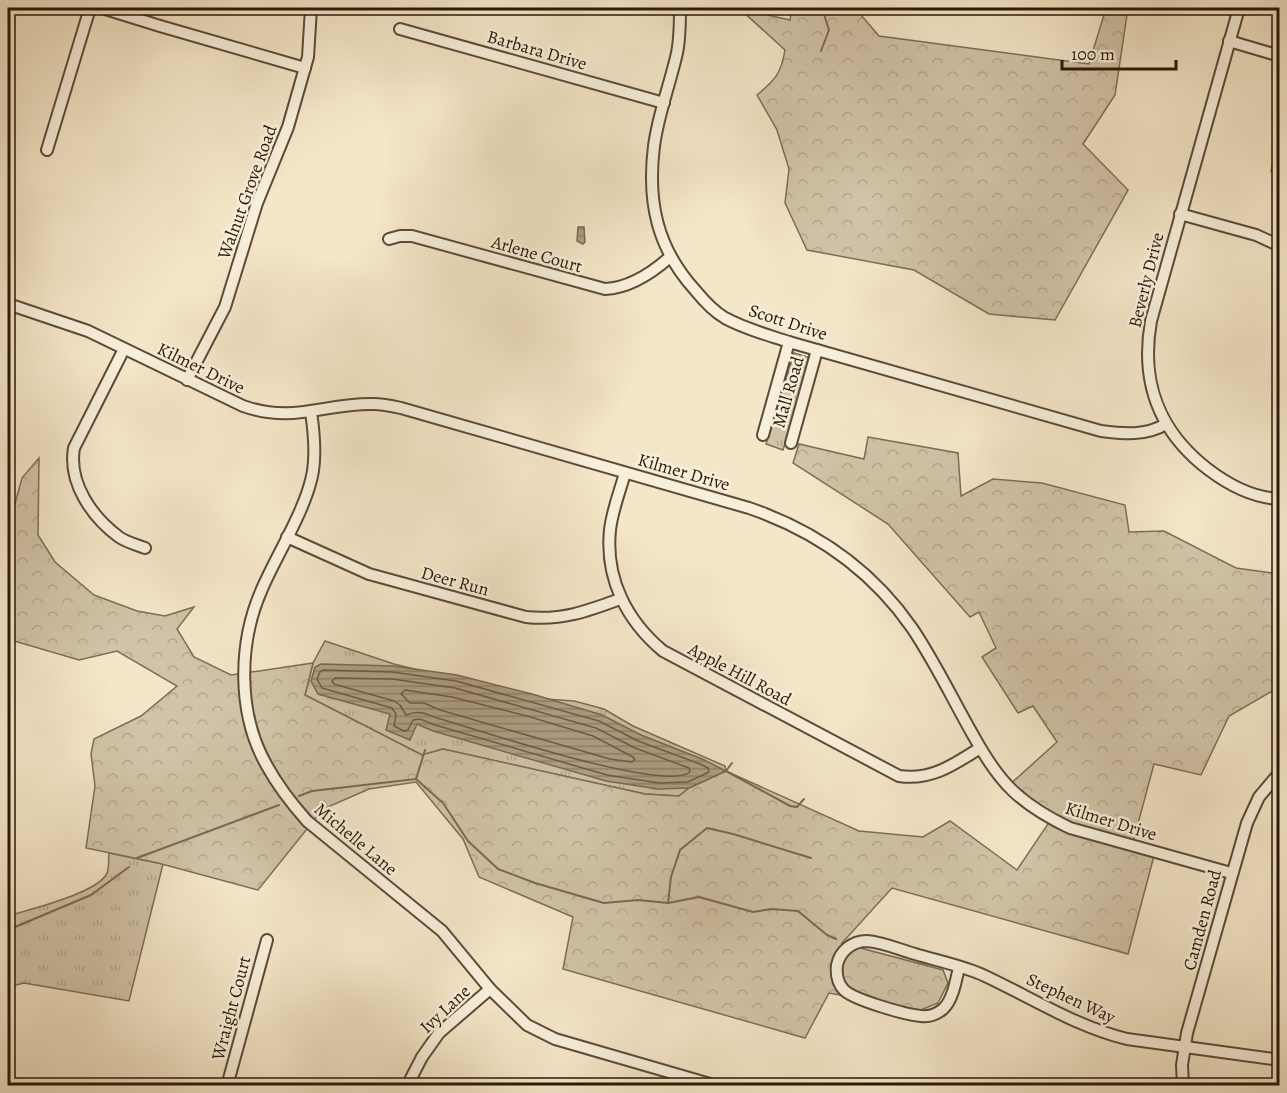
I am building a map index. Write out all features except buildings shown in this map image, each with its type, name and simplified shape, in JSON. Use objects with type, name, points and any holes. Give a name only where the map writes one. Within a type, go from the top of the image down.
[{"type":"street","points":[[47,150],[90,8]]},
{"type":"street","points":[[102,8],[305,68]]},
{"type":"street","name":"Walnut Grove Road","points":[[187,380],[225,307],[256,203],[288,128],[305,68],[310,40],[311,8]]},
{"type":"street","name":"Scott Drive","points":[[680,8],[677,51],[655,145],[652,182],[656,220],[670,257],[682,276],[704,301],[724,317],[741,326],[789,342],[1101,431],[1139,433],[1157,430],[1166,424]]},
{"type":"street","name":"Beverly Drive","points":[[1239,8],[1151,321],[1147,353],[1151,387],[1166,424],[1182,448],[1220,478],[1253,494],[1280,500]]},
{"type":"street","name":"Barbara Drive","points":[[400,28],[664,103]]},
{"type":"street","points":[[1229,41],[1280,56]]},
{"type":"street","points":[[1180,214],[1256,235],[1280,246]]},
{"type":"street","name":"Arlene Court","points":[[388,239],[412,236],[605,289],[612,289],[636,280],[670,257]]},
{"type":"street","name":"Kilmer Drive","points":[[8,304],[74,325],[243,406],[264,413],[289,415],[361,404],[386,405],[768,514],[812,535],[857,567],[886,596],[912,629],[980,748],[1012,791],[1050,819],[1070,828],[1231,873]]},
{"type":"street","name":"Mall Road","points":[[763,435],[789,342]]},
{"type":"street","points":[[124,349],[74,448],[72,460],[78,489],[96,514],[120,538],[145,548]]},
{"type":"street","name":"Mall Road","points":[[790,443],[817,350]]},
{"type":"street","name":"Michelle Lane","points":[[311,412],[315,446],[313,472],[306,494],[260,594],[248,632],[245,657],[247,701],[252,727],[266,765],[290,802],[307,821],[442,931],[490,989],[527,1025],[555,1039],[690,1082],[717,1086]]},
{"type":"street","name":"Apple Hill Road","points":[[625,472],[612,522],[609,542],[610,565],[620,599],[644,634],[663,651],[889,772],[907,777],[932,775],[980,748]]},
{"type":"street","name":"Deer Run","points":[[287,537],[369,574],[526,617],[568,617],[620,599]]},
{"type":"street","name":"Camden Road","points":[[1183,1086],[1182,1065],[1185,1047],[1231,873],[1252,810],[1268,784],[1280,772]]},
{"type":"street","name":"Wraight Court","points":[[227,1086],[267,940]]},
{"type":"street","name":"Stephen Way","points":[[959,967],[947,1004],[937,1013],[923,1016],[857,998],[843,990],[837,976],[838,962],[844,950],[852,944],[867,941],[959,967],[982,974],[1086,1026],[1111,1036],[1280,1060]]},
{"type":"street","name":"Ivy Lane","points":[[407,1086],[422,1057],[440,1033],[490,989]]},
{"type":"green space","points":[[792,8],[855,8],[879,36],[1089,64],[1106,8],[1128,8],[1115,95],[1083,144],[1128,190],[1055,320],[989,314],[914,270],[807,250],[785,203],[789,169],[777,130],[757,95],[776,76],[785,50],[740,9],[790,20]]},
{"type":"green space","points":[[1279,141],[1279,174],[1271,171]]},
{"type":"green space","points":[[794,353],[811,358],[783,450],[766,444]]},
{"type":"green space","points":[[868,437],[958,453],[961,496],[993,479],[1042,483],[1125,505],[1129,532],[1164,531],[1236,568],[1279,574],[1279,687],[1229,716],[1201,775],[1154,764],[1132,846],[1155,852],[1128,954],[892,888],[842,943],[943,970],[948,983],[938,1003],[921,1010],[829,993],[805,1038],[563,969],[573,917],[479,877],[463,839],[416,782],[369,789],[323,809],[258,890],[158,863],[86,848],[95,786],[91,754],[94,739],[141,716],[177,686],[117,651],[79,660],[11,640],[8,642],[8,529],[22,478],[39,458],[38,535],[55,562],[94,595],[137,611],[165,616],[194,607],[177,629],[194,657],[231,675],[313,663],[305,695],[422,755],[443,749],[645,794],[679,796],[689,788],[726,771],[859,831],[923,837],[950,821],[1017,870],[1050,821],[1007,787],[1057,742],[1033,706],[1018,713],[982,657],[996,648],[979,612],[970,617],[888,524],[793,463],[799,444],[864,459]]},
{"type":"green space","points":[[325,641],[394,664],[531,698],[574,701],[604,709],[633,726],[725,766],[726,771],[689,788],[679,796],[645,794],[443,749],[422,755],[305,695],[313,663]]},
{"type":"green space","points":[[109,853],[163,864],[129,1001],[24,983],[8,987],[8,916],[61,900],[99,882],[107,873]]},
{"type":"water","points":[[578,227],[584,227],[585,242],[583,244],[577,241]]},
{"type":"water","points":[[321,664],[393,666],[457,675],[532,694],[602,715],[641,735],[726,771],[689,788],[658,789],[606,781],[433,731],[417,724],[410,740],[386,730],[390,714],[318,694],[311,681],[315,667]]},
{"type":"waterway","points":[[821,51],[829,30],[822,8]]},
{"type":"waterway","points":[[416,779],[425,750]]},
{"type":"waterway","points":[[726,771],[732,763]]},
{"type":"waterway","points":[[723,772],[726,771],[790,806],[797,807],[804,799]]},
{"type":"waterway","points":[[299,796],[312,791],[416,779],[443,803],[468,841],[498,869],[535,883],[604,903],[638,900],[668,903],[699,897],[753,912],[771,909],[798,911],[827,935],[836,939]]},
{"type":"waterway","points":[[137,858],[279,805]]},
{"type":"waterway","points":[[668,903],[671,877],[680,850],[707,828],[811,858]]},
{"type":"waterway","points":[[8,930],[91,895],[129,867]]}]
